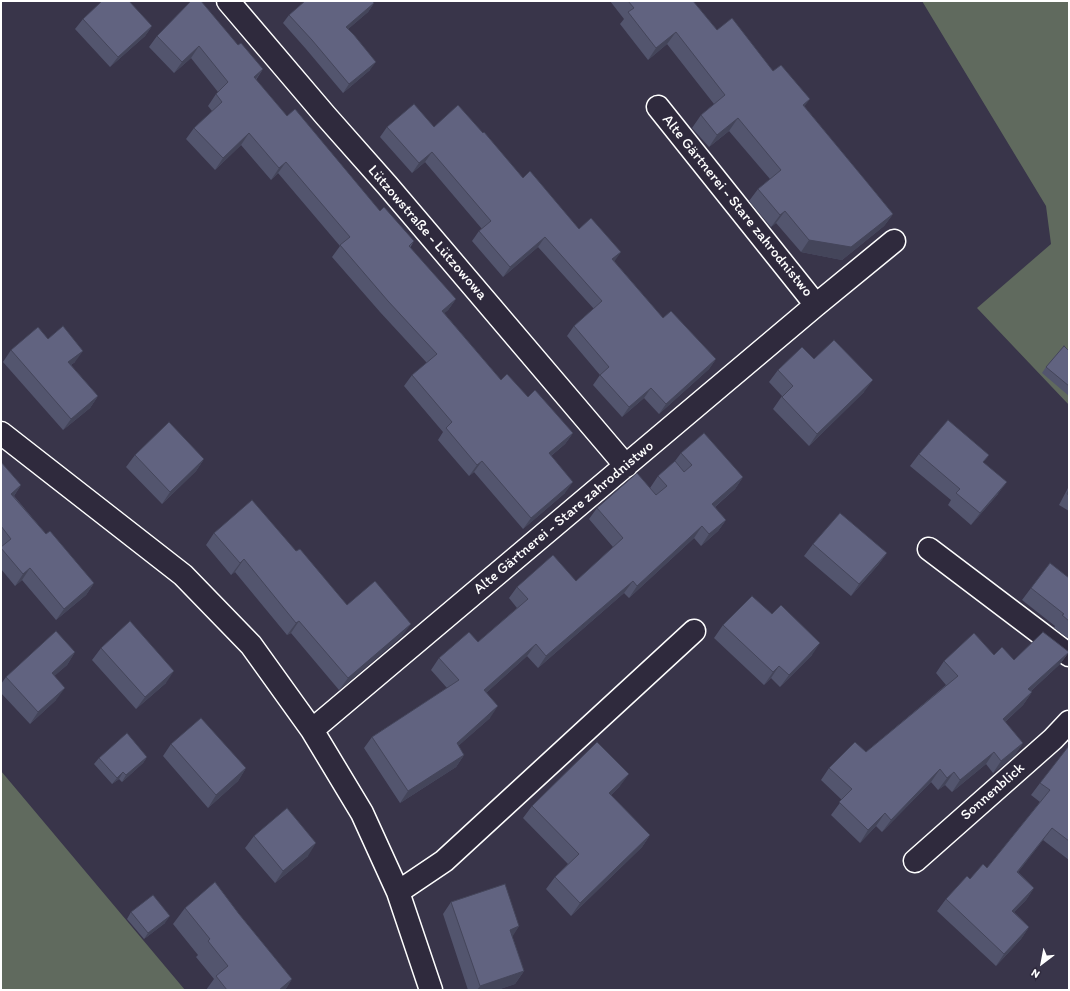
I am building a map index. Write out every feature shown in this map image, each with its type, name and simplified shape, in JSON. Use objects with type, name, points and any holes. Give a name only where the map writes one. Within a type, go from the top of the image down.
[{"type":"street","name":"Lützowstraße - Lützowowa","points":[[228,1],[626,466]]},
{"type":"street","name":"Alte Gärtnerei - Stare zahrodnistwo","points":[[658,107],[816,305]]},
{"type":"street","name":"Alte Gärtnerei - Stare zahrodnistwo","points":[[312,730],[894,241]]},
{"type":"street","points":[[1,433],[183,575],[252,645],[312,730],[362,813],[398,892],[431,990]]},
{"type":"street","points":[[929,549],[1069,655]]},
{"type":"street","points":[[398,892],[444,861],[694,631]]},
{"type":"street","name":"Sonnenblick","points":[[915,860],[1053,739],[1069,722]]},
{"type":"green space","points":[[922,1],[1069,1],[1069,405],[977,308],[1051,244],[1046,206]]},
{"type":"green space","points":[[1,771],[185,990],[1,990]]},
{"type":"building","points":[[102,1],[129,1],[152,26],[118,57],[83,19]]},
{"type":"building","points":[[191,1],[201,1],[238,45],[241,43],[263,69],[254,77],[287,116],[295,109],[380,211],[384,207],[414,241],[409,246],[456,299],[442,311],[501,380],[507,374],[528,397],[535,390],[573,433],[549,453],[573,482],[531,518],[482,461],[477,465],[446,428],[452,422],[412,375],[437,354],[388,301],[340,245],[350,237],[286,162],[279,168],[249,133],[223,158],[194,128],[222,102],[216,94],[228,82],[199,46],[182,62],[157,36]]},
{"type":"building","points":[[305,1],[372,1],[374,3],[346,27],[376,62],[349,84],[289,15]]},
{"type":"building","points":[[628,1],[693,1],[717,30],[732,18],[773,71],[781,65],[810,99],[803,105],[893,214],[851,247],[809,240],[785,211],[780,215],[758,189],[781,170],[738,118],[717,135],[701,115],[725,95],[676,32],[656,48],[628,12],[634,8]]},
{"type":"building","points":[[414,104],[434,127],[458,105],[483,133],[484,132],[523,178],[530,171],[579,229],[591,218],[621,252],[612,259],[663,318],[671,311],[716,359],[666,404],[651,388],[629,407],[600,375],[609,367],[574,326],[602,301],[545,237],[510,267],[479,231],[491,221],[432,152],[419,163],[387,127]]},
{"type":"building","points":[[63,326],[83,351],[68,362],[98,396],[71,419],[11,350],[38,327],[48,339]]},
{"type":"building","points":[[834,340],[873,380],[817,434],[782,397],[793,386],[778,370],[802,347],[814,359]]},
{"type":"building","points":[[1064,346],[1069,351],[1069,386],[1046,367]]},
{"type":"building","points":[[948,420],[989,455],[983,462],[1007,482],[980,513],[956,493],[960,489],[919,454]]},
{"type":"building","points":[[169,422],[204,459],[170,492],[135,455]]},
{"type":"building","points":[[704,433],[743,477],[712,504],[726,520],[709,534],[702,526],[637,586],[633,581],[546,656],[536,644],[484,690],[498,706],[457,743],[464,755],[408,791],[372,737],[459,680],[439,658],[469,632],[478,642],[528,599],[517,587],[553,555],[576,581],[623,538],[597,508],[637,473],[656,495],[667,486],[658,476],[675,461],[684,472],[692,465],[681,453]]},
{"type":"building","points":[[1,462],[21,485],[11,494],[46,534],[50,531],[94,583],[64,609],[30,568],[23,574],[1,548],[11,539],[1,526]]},
{"type":"building","points":[[252,500],[296,551],[300,549],[347,605],[375,581],[411,624],[348,678],[299,621],[296,623],[244,559],[240,563],[214,533]]},
{"type":"building","points":[[840,513],[887,553],[859,584],[813,544]]},
{"type":"building","points":[[1050,563],[1069,578],[1069,621],[1062,615],[1064,614],[1031,588]]},
{"type":"building","points":[[752,596],[772,614],[781,605],[820,643],[789,675],[779,666],[773,672],[723,625]]},
{"type":"building","points":[[130,621],[174,671],[145,697],[101,648]]},
{"type":"building","points":[[56,631],[75,652],[52,673],[65,688],[38,712],[6,677]]},
{"type":"building","points":[[1043,632],[1069,652],[1028,689],[1032,692],[1003,719],[1023,743],[1001,761],[994,752],[960,780],[954,772],[947,778],[940,769],[891,820],[885,813],[868,830],[839,802],[852,789],[829,768],[855,742],[866,752],[958,676],[944,661],[974,633],[994,655],[1002,647],[1014,660]]},
{"type":"building","points":[[201,718],[246,768],[216,795],[171,744]]},
{"type":"building","points":[[127,733],[147,757],[126,775],[123,772],[117,778],[99,758]]},
{"type":"building","points":[[597,742],[629,774],[609,793],[650,835],[580,903],[555,877],[579,854],[532,806]]},
{"type":"building","points":[[1068,747],[1069,841],[1052,828],[1017,872],[1034,888],[1012,911],[1029,927],[1004,954],[946,899],[967,876],[970,879],[983,864],[987,868],[1050,790],[1040,783]]},
{"type":"building","points":[[287,808],[316,843],[283,871],[254,836]]},
{"type":"building","points":[[215,882],[292,979],[279,990],[227,990],[216,976],[228,966],[208,941],[210,939],[185,908]]},
{"type":"building","points":[[505,884],[519,926],[510,930],[524,971],[480,986],[451,902]]},
{"type":"building","points":[[153,895],[170,916],[148,933],[131,912]]}]
